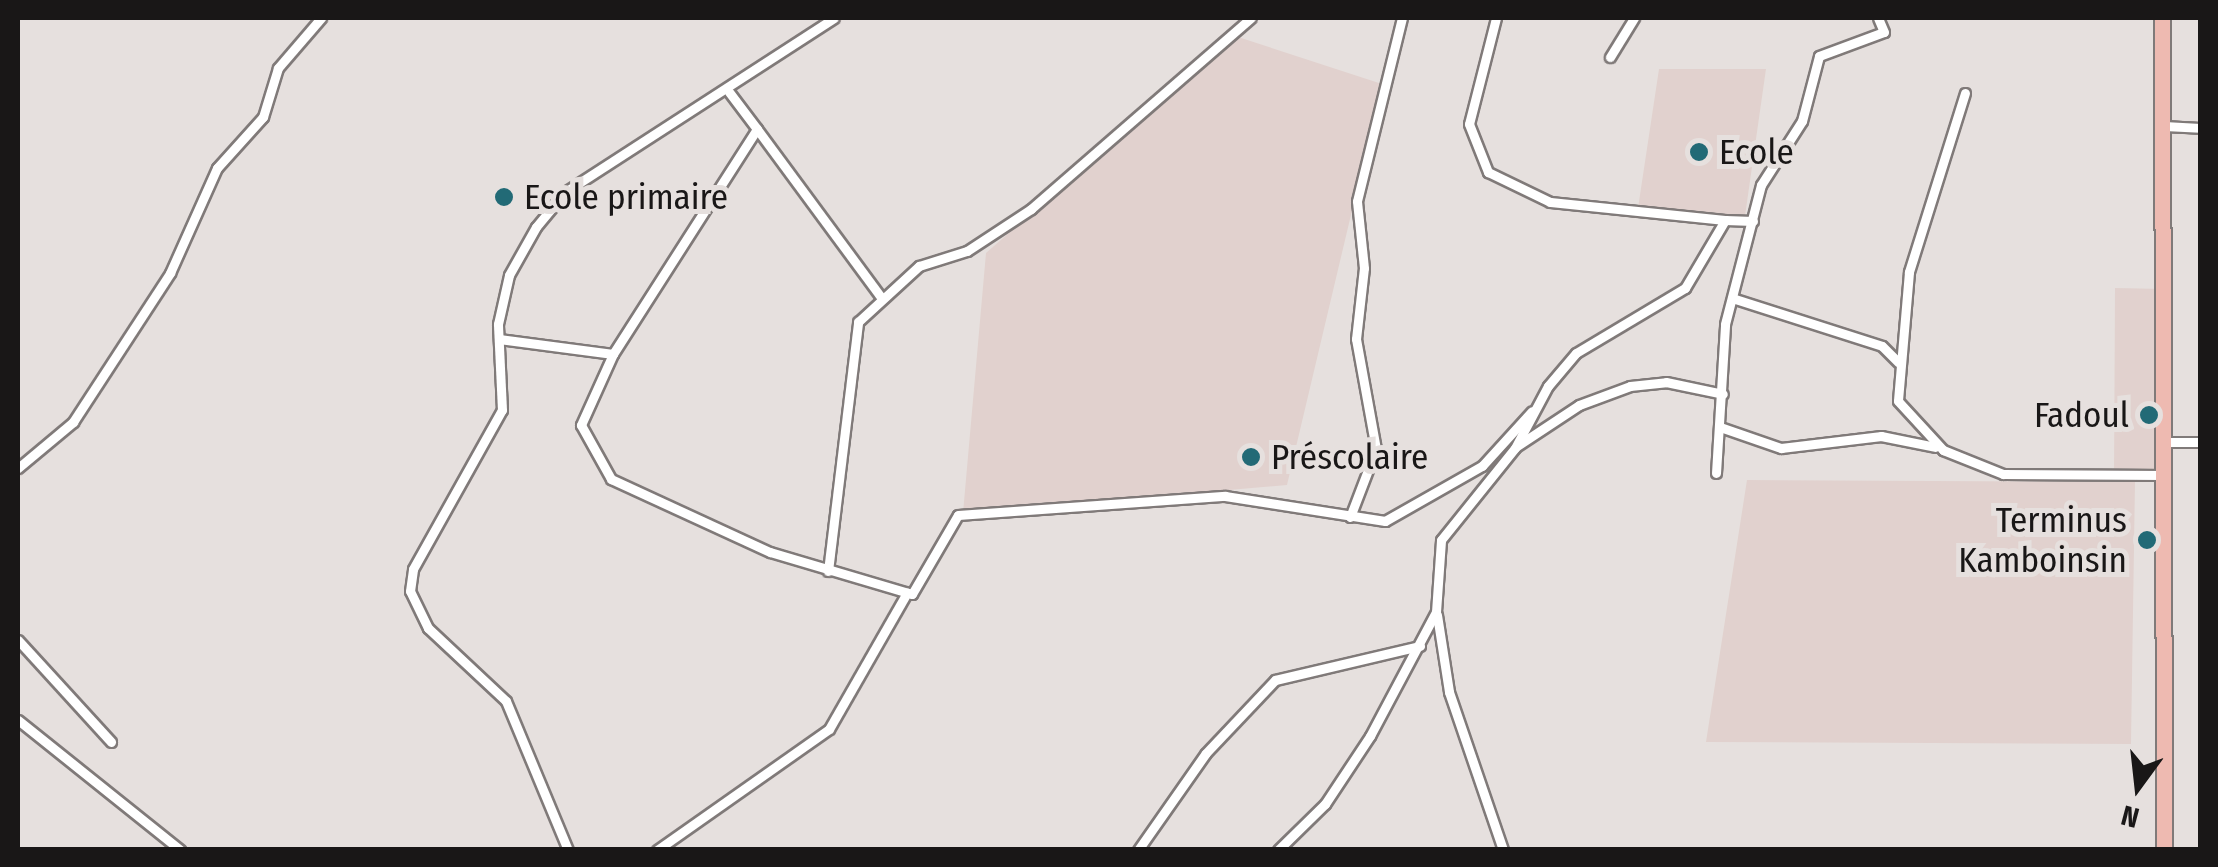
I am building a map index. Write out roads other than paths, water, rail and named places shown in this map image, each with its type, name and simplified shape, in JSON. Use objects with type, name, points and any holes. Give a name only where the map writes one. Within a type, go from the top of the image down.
[{"type":"main road","points":[[2162,18],[2164,850]]},
{"type":"street","points":[[18,468],[73,422],[170,272],[217,168],[262,117],[278,68],[322,18]]},
{"type":"street","points":[[568,850],[506,701],[428,628],[410,591],[413,569],[502,410],[500,339],[509,275],[565,192],[729,92],[834,18]]},
{"type":"street","points":[[828,571],[850,346],[881,297],[920,266],[967,251],[1031,210],[1251,18]]},
{"type":"street","points":[[1350,516],[1376,448],[1356,338],[1364,268],[1357,202],[1402,18]]},
{"type":"street","points":[[1496,18],[1468,124],[1488,172],[1550,202],[1753,221]]},
{"type":"street","points":[[1610,57],[1634,18]]},
{"type":"street","points":[[1716,474],[1732,298],[1760,184],[1802,121],[1819,56],[1884,32],[1878,18]]},
{"type":"street","points":[[729,92],[881,297]]},
{"type":"street","points":[[1943,450],[1898,401],[1898,362],[1909,272],[1965,93]]},
{"type":"street","points":[[2164,126],[2200,128]]},
{"type":"street","points":[[757,129],[614,354],[581,425],[610,480],[828,571],[907,593]]},
{"type":"street","points":[[657,850],[829,729],[907,593],[928,579],[958,515],[1225,496],[1385,521],[1482,466],[1532,411],[1576,353],[1685,288],[1725,220]]},
{"type":"street","points":[[1732,298],[1882,346],[1898,362]]},
{"type":"street","points":[[500,339],[614,354]]},
{"type":"street","points":[[1515,448],[1579,405],[1630,386],[1666,382],[1722,394]]},
{"type":"street","points":[[1503,850],[1449,692],[1436,612],[1442,540],[1515,448],[1532,411]]},
{"type":"street","points":[[1720,427],[1781,448],[1881,436],[1943,450],[2002,474],[2163,475]]},
{"type":"street","points":[[2163,442],[2200,442]]},
{"type":"street","points":[[1278,850],[1325,804],[1422,645],[1436,612]]},
{"type":"street","points":[[18,640],[111,742]]},
{"type":"street","points":[[1138,850],[1206,753],[1276,680],[1382,662],[1422,645]]},
{"type":"street","points":[[18,720],[180,850]]},
{"type":"place","name":"Ecole","points":[[1699,152]]},
{"type":"place","name":"Ecole primaire","points":[[504,197]]},
{"type":"place","name":"Fadoul","points":[[2149,415]]},
{"type":"place","name":"Préscolaire","points":[[1251,457]]},
{"type":"place","name":"Terminus Kamboinsin","points":[[2147,540]]}]
